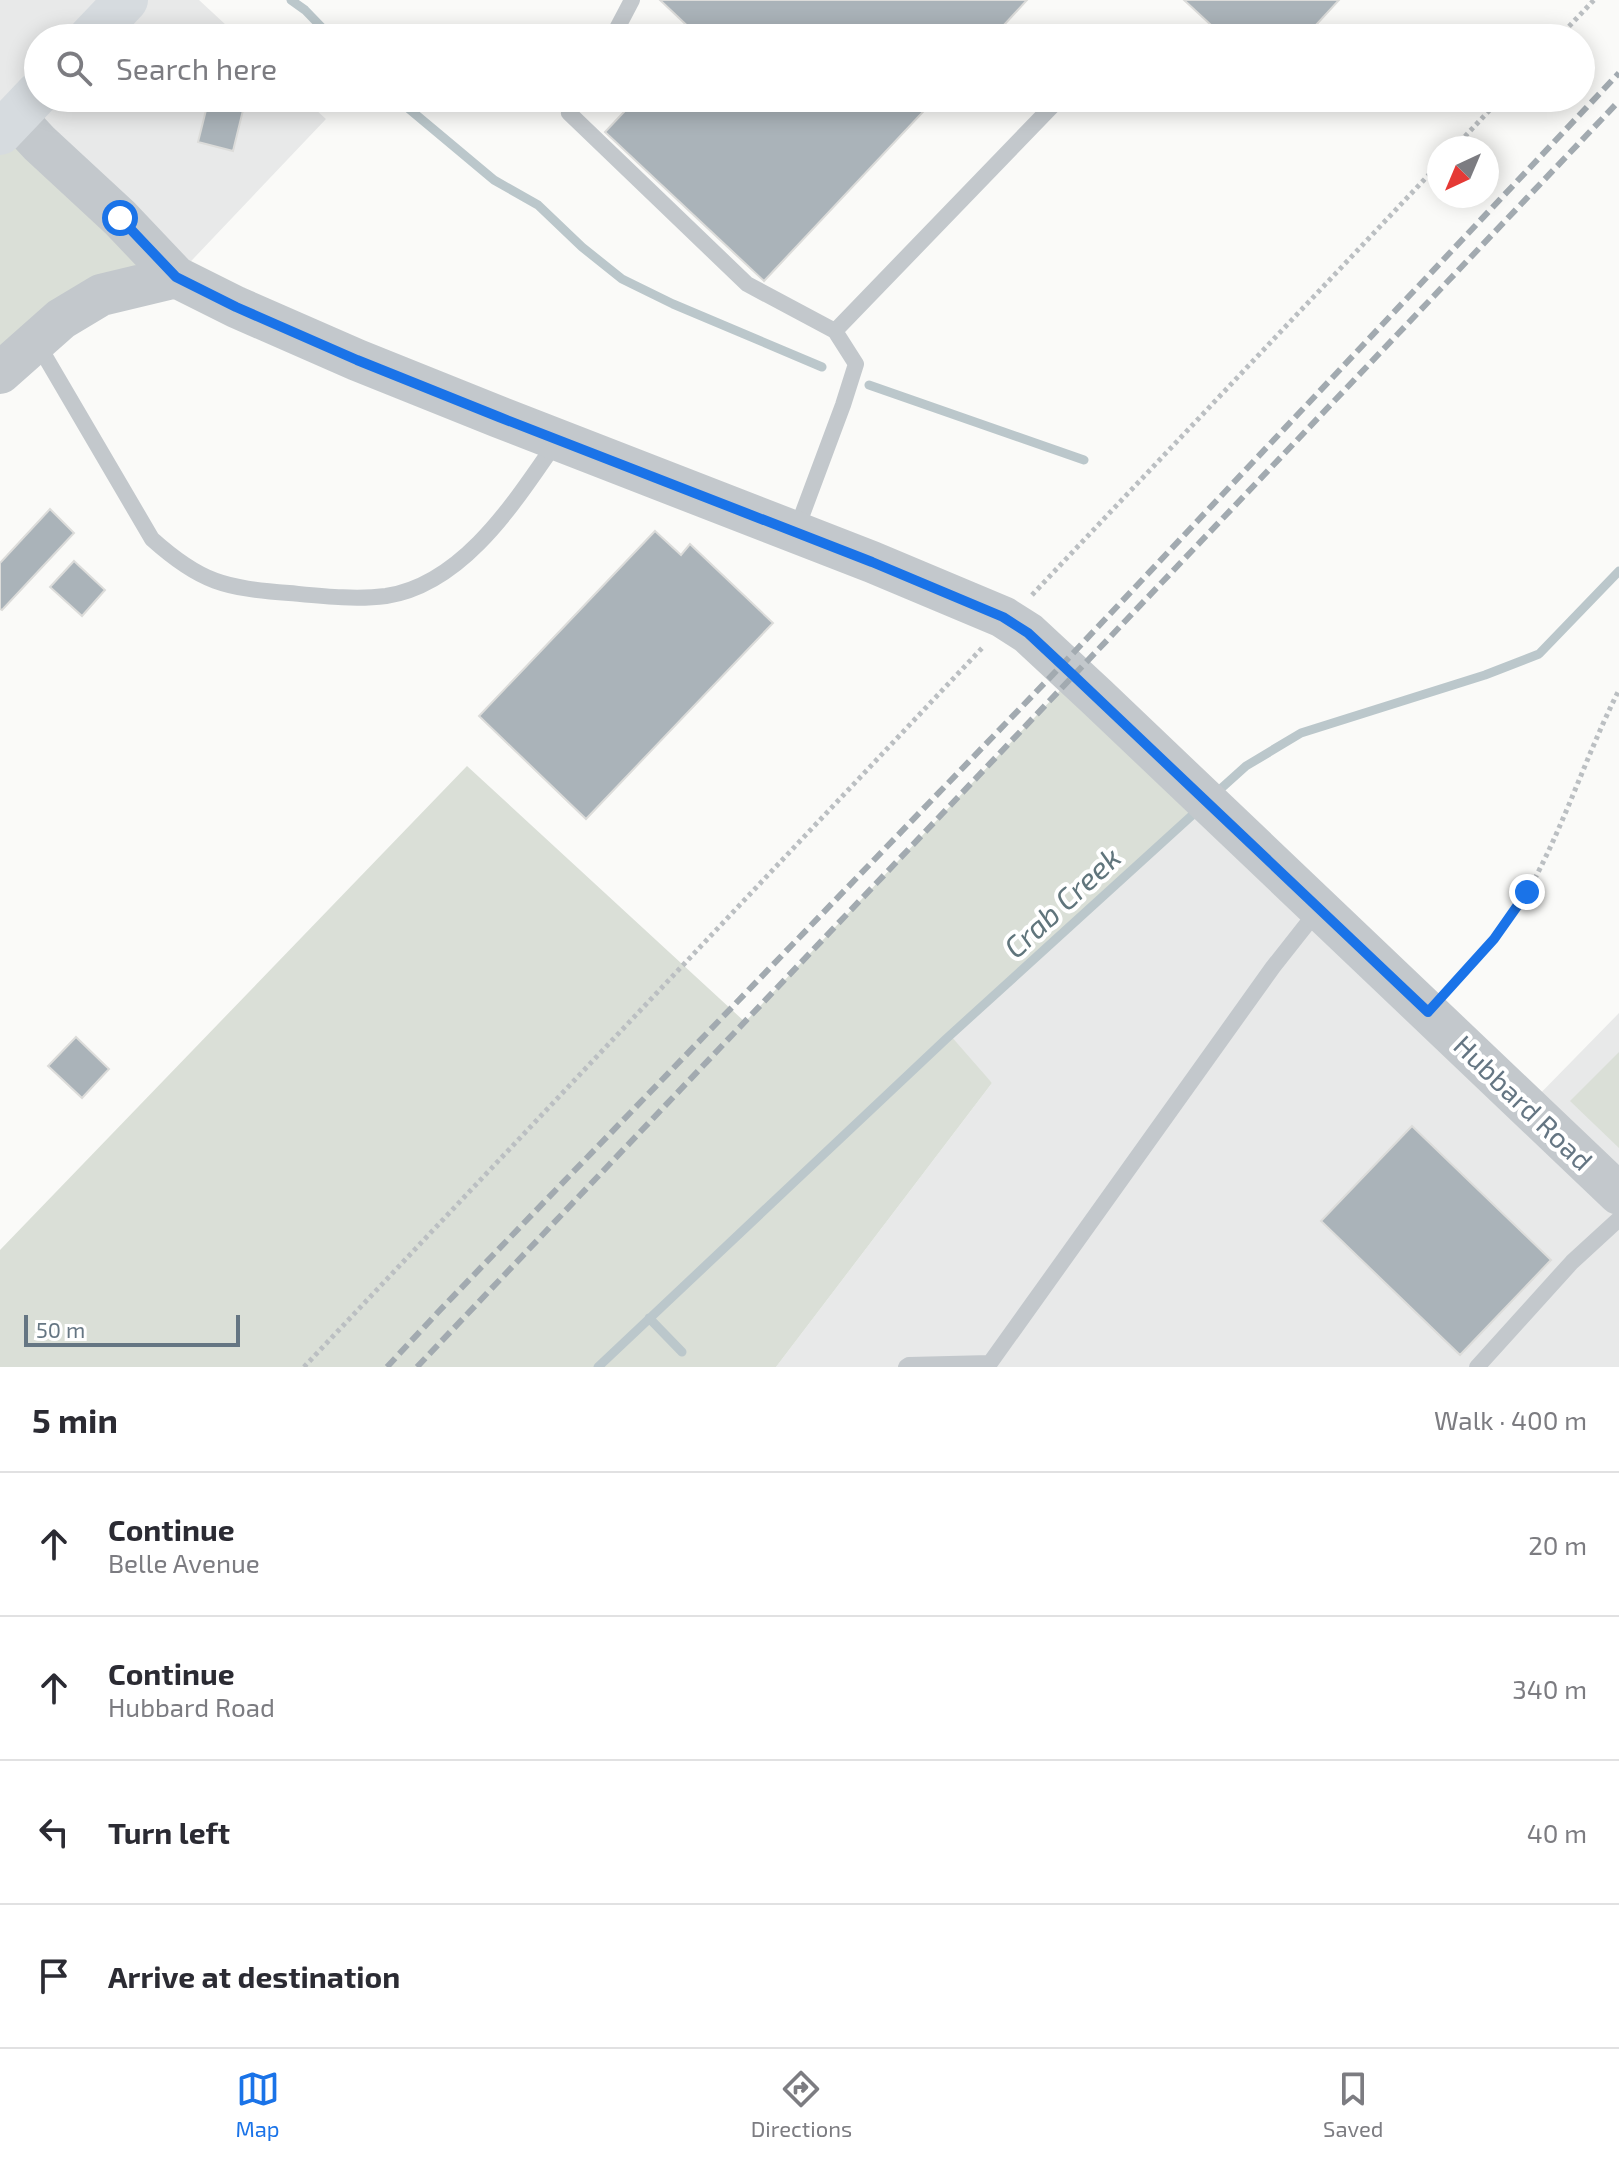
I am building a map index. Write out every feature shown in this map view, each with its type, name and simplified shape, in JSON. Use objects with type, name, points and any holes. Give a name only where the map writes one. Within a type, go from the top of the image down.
[{"type":"main road","points":[[103,24],[126,0]]},
{"type":"street","name":"Hubbard Road","points":[[18,114],[39,143],[120,218],[176,277],[357,360],[872,562],[1009,620],[1028,633],[1177,773],[1619,1194]]},
{"type":"street","points":[[0,373],[61,319],[101,295],[176,277]]},
{"type":"lane","points":[[619,24],[632,0]]},
{"type":"lane","points":[[570,112],[747,284],[835,331],[856,364],[795,532]]},
{"type":"lane","points":[[835,331],[1046,112]]},
{"type":"lane","points":[[36,341],[152,539],[174,559],[200,576],[231,587],[336,597],[387,596],[425,585],[464,556],[501,519],[558,440]]},
{"type":"lane","points":[[906,1367],[990,1363],[1273,967],[1319,909]]},
{"type":"lane","points":[[1477,1367],[1572,1262],[1619,1219]]},
{"type":"path","points":[[1571,24],[1594,0]]},
{"type":"path","points":[[1465,136],[1488,112]]},
{"type":"path","points":[[304,1367],[1427,177]]},
{"type":"path","points":[[1428,1012],[1494,939],[1527,892],[1619,690]]},
{"type":"shaded area","points":[[0,0],[199,0],[225,24],[24,24],[24,112],[318,112],[326,119],[176,277],[0,373]]},
{"type":"shaded area","points":[[0,133],[176,277],[0,373]]},
{"type":"shaded area","points":[[1074,676],[1207,802],[950,1035],[992,1083],[776,1367],[0,1367],[0,1250],[467,766],[745,1022]]},
{"type":"shaded area","points":[[1207,802],[1528,1106],[1619,1013],[1619,1367],[776,1367],[992,1083],[946,1039]]},
{"type":"shaded area","points":[[1619,1052],[1619,1148],[1570,1101]]},
{"type":"building","points":[[660,0],[1027,0],[1005,24],[685,24]]},
{"type":"building","points":[[1184,0],[1339,0],[1317,24],[1210,24]]},
{"type":"building","points":[[206,112],[243,112],[233,151],[198,142]]},
{"type":"building","points":[[624,112],[923,112],[764,281],[605,132]]},
{"type":"building","points":[[50,509],[74,533],[2,610],[0,563]]},
{"type":"building","points":[[655,531],[681,555],[690,544],[773,623],[586,819],[479,716]]},
{"type":"building","points":[[74,561],[105,590],[82,616],[50,587]]},
{"type":"building","points":[[76,1037],[109,1069],[82,1098],[48,1066]]},
{"type":"building","points":[[1412,1126],[1551,1260],[1460,1355],[1321,1221]]},
{"type":"waterway","points":[[291,0],[318,24]]},
{"type":"waterway","points":[[413,112],[494,180],[538,205],[582,247],[622,279],[822,367]]},
{"type":"waterway","points":[[869,385],[1084,460]]},
{"type":"waterway","name":"Crab Creek","points":[[1216,793],[1246,766],[1301,733],[1485,675],[1539,654],[1619,571]]},
{"type":"waterway","name":"Crab Creek","points":[[598,1367],[946,1039],[1199,809]]},
{"type":"waterway","points":[[649,1318],[682,1352]]},
{"type":"railway","points":[[1595,99],[1619,73]]},
{"type":"railway","points":[[417,1367],[1619,101]]},
{"type":"railway","points":[[387,1367],[1062,665],[1582,112]]},
{"type":"route","points":[[120,218],[176,277],[236,307],[357,360],[872,562],[1003,617],[1028,633],[1428,1012],[1494,939],[1527,892]]}]
